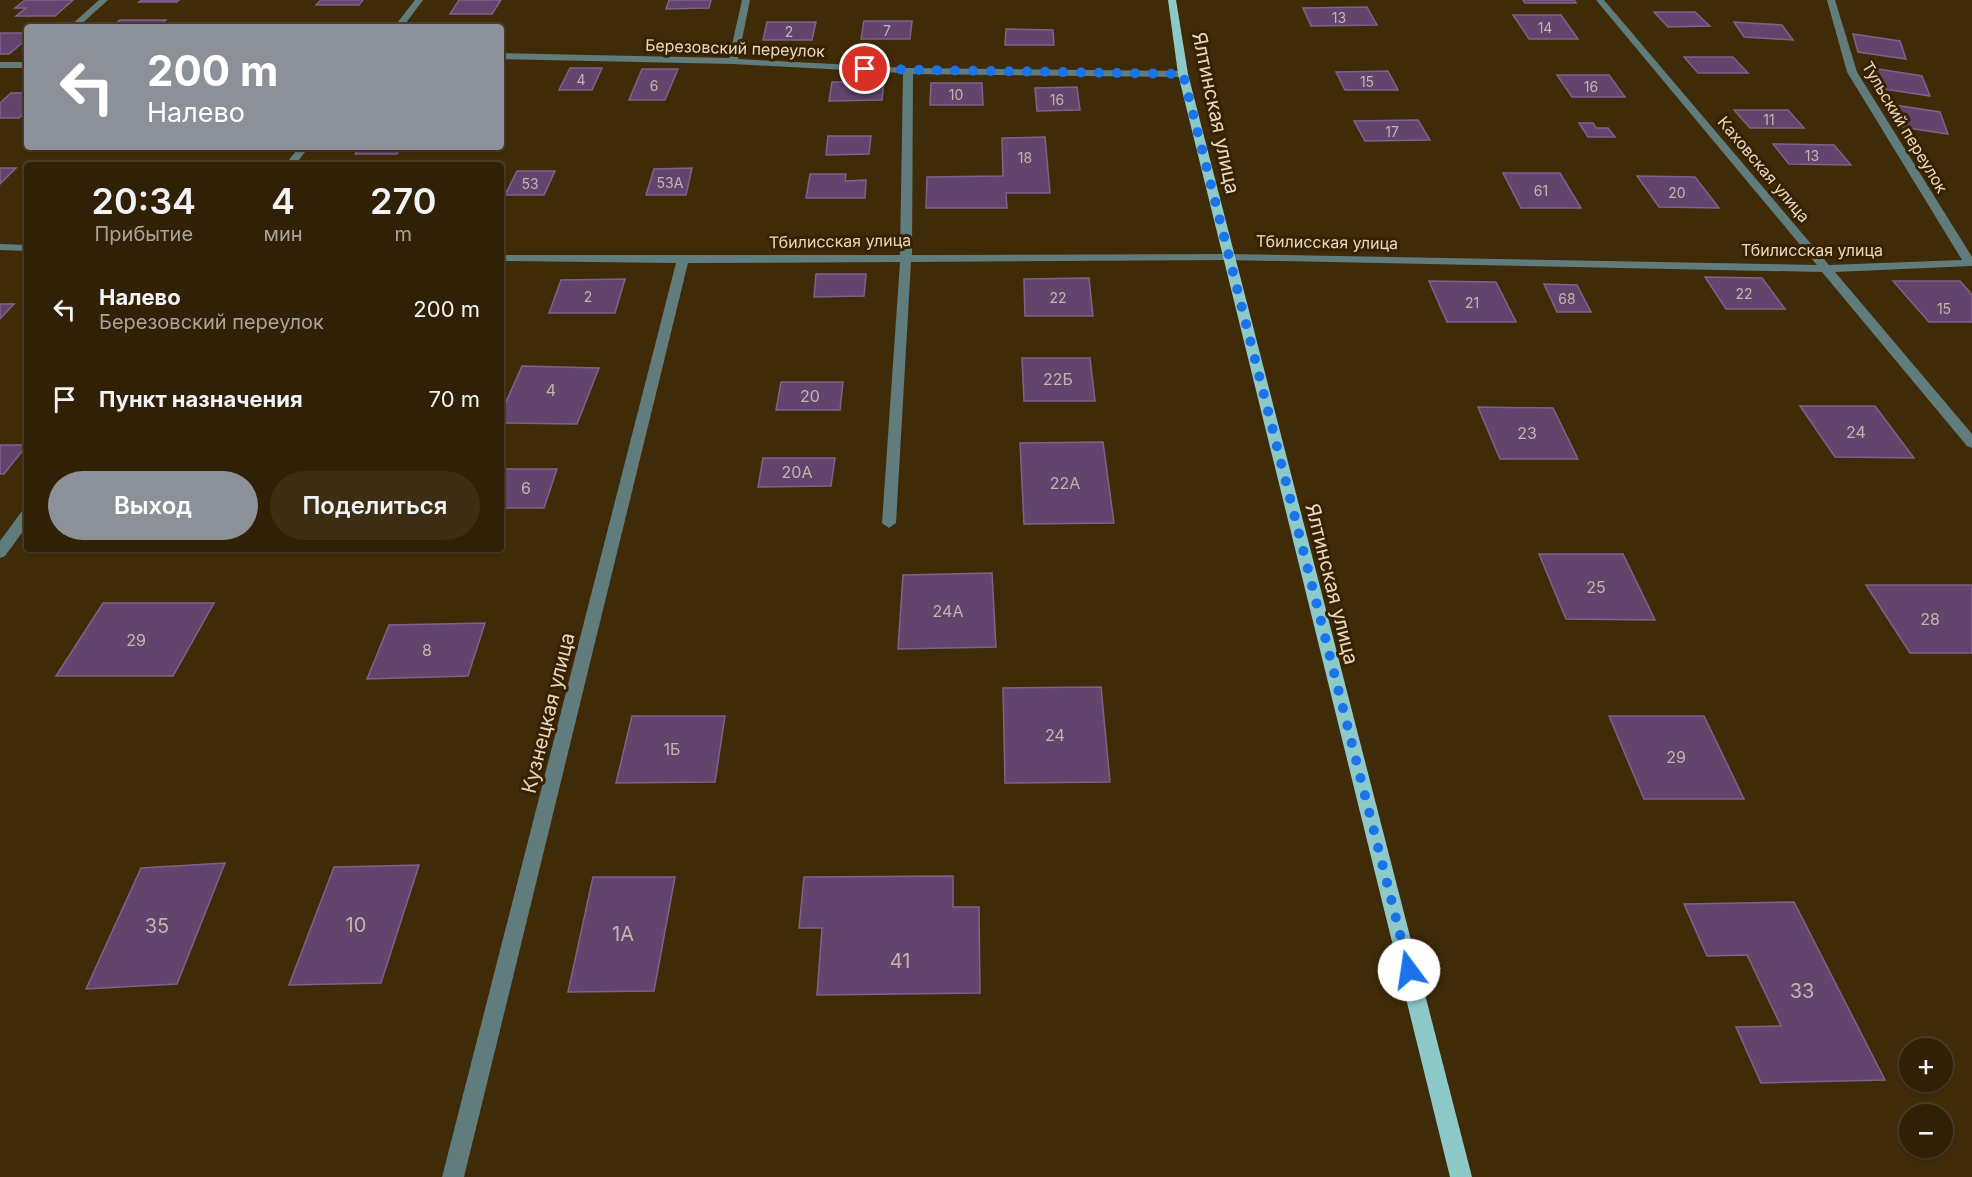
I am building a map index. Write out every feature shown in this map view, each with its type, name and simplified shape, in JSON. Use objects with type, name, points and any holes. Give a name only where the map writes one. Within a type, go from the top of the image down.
[{"type":"main road","name":"Ялтинская улица","points":[[1172,0],[1183,74],[1461,1177]]},
{"type":"street","points":[[76,24],[104,0]]},
{"type":"street","points":[[400,24],[419,0]]},
{"type":"street","points":[[734,61],[746,0]]},
{"type":"street","name":"Каховская улица","points":[[1600,0],[1972,443]]},
{"type":"street","name":"Тульский переулок","points":[[1831,0],[1852,72],[1971,263]]},
{"type":"street","name":"Березовский переулок","points":[[504,56],[734,61],[908,71],[1183,74]]},
{"type":"street","points":[[0,65],[24,65]]},
{"type":"street","points":[[889,523],[906,257],[908,71]]},
{"type":"street","points":[[292,162],[302,150]]},
{"type":"street","points":[[0,247],[24,248]]},
{"type":"street","name":"Тбилисская улица","points":[[504,258],[683,260],[1228,257],[1827,269],[1971,263]]},
{"type":"street","name":"Кузнецкая улица","points":[[453,1177],[683,260]]},
{"type":"street","points":[[0,552],[24,519]]},
{"type":"building","points":[[25,0],[73,0],[55,16],[16,16],[26,8],[15,8]]},
{"type":"building","points":[[142,0],[179,0],[177,2],[139,2]]},
{"type":"building","points":[[321,0],[363,0],[359,5],[316,5]]},
{"type":"building","points":[[459,0],[501,0],[492,14],[450,14]]},
{"type":"building","points":[[669,0],[711,0],[709,8],[666,9]]},
{"type":"building","points":[[1523,0],[1574,0],[1576,3],[1525,3]]},
{"type":"building","points":[[1367,7],[1377,25],[1311,26],[1303,8]]},
{"type":"building","points":[[1654,12],[1695,12],[1710,26],[1668,27]]},
{"type":"building","points":[[1513,15],[1561,15],[1578,39],[1529,39]]},
{"type":"building","points":[[120,20],[166,20],[161,24],[115,24]]},
{"type":"building","points":[[864,21],[912,21],[910,39],[861,39]]},
{"type":"building","points":[[767,22],[816,22],[812,40],[763,40]]},
{"type":"building","points":[[1734,22],[1782,25],[1793,40],[1744,37]]},
{"type":"building","points":[[298,23],[346,23],[345,24]]},
{"type":"building","points":[[1006,29],[1053,30],[1054,45],[1005,45]]},
{"type":"building","points":[[0,33],[24,33],[24,42],[9,54],[0,54]]},
{"type":"building","points":[[1853,34],[1900,41],[1906,59],[1858,52]]},
{"type":"building","points":[[1684,57],[1733,57],[1748,73],[1698,73]]},
{"type":"building","points":[[570,68],[602,68],[592,90],[559,90]]},
{"type":"building","points":[[1872,68],[1922,76],[1930,96],[1878,88]]},
{"type":"building","points":[[642,69],[678,69],[665,100],[629,100]]},
{"type":"building","points":[[1388,71],[1398,90],[1345,90],[1336,72]]},
{"type":"building","points":[[1557,75],[1609,75],[1625,97],[1572,97]]},
{"type":"building","points":[[832,82],[884,82],[882,100],[829,101]]},
{"type":"building","points":[[931,83],[982,83],[983,105],[930,105]]},
{"type":"building","points":[[1077,87],[1080,110],[1037,111],[1035,88]]},
{"type":"building","points":[[11,93],[24,93],[24,114],[19,118],[0,118],[0,103]]},
{"type":"building","points":[[1888,104],[1940,112],[1948,134],[1895,126]]},
{"type":"building","points":[[1734,110],[1788,110],[1804,128],[1750,128]]},
{"type":"building","points":[[1418,120],[1430,140],[1365,141],[1354,121]]},
{"type":"building","points":[[1579,123],[1593,123],[1596,128],[1608,128],[1615,137],[1588,137]]},
{"type":"building","points":[[828,136],[871,136],[869,154],[826,155]]},
{"type":"building","points":[[1045,137],[1050,193],[1006,193],[1007,208],[926,208],[927,177],[1003,176],[1002,138]]},
{"type":"building","points":[[1773,144],[1834,145],[1851,165],[1789,164]]},
{"type":"building","points":[[358,150],[399,150],[397,154],[355,154]]},
{"type":"building","points":[[0,168],[16,168],[0,184]]},
{"type":"building","points":[[692,168],[686,195],[646,195],[654,169]]},
{"type":"building","points":[[517,171],[555,171],[544,195],[505,195]]},
{"type":"building","points":[[1503,173],[1560,173],[1581,208],[1521,208]]},
{"type":"building","points":[[810,174],[846,174],[845,181],[866,180],[865,198],[806,198]]},
{"type":"building","points":[[1637,176],[1695,177],[1719,208],[1659,207]]},
{"type":"building","points":[[816,274],[866,274],[864,296],[814,297]]},
{"type":"building","points":[[1705,277],[1762,278],[1785,309],[1726,309]]},
{"type":"building","points":[[1089,278],[1093,316],[1025,316],[1024,279]]},
{"type":"building","points":[[625,279],[615,313],[549,313],[561,280]]},
{"type":"building","points":[[1429,281],[1496,282],[1516,322],[1447,322]]},
{"type":"building","points":[[1893,281],[1960,281],[1972,295],[1972,322],[1929,322]]},
{"type":"building","points":[[1544,284],[1577,285],[1591,312],[1557,312]]},
{"type":"building","points":[[0,304],[14,304],[0,319]]},
{"type":"building","points":[[1022,358],[1090,358],[1095,401],[1024,401]]},
{"type":"building","points":[[522,366],[599,368],[577,424],[504,423],[504,406]]},
{"type":"building","points":[[781,382],[843,382],[840,410],[776,410]]},
{"type":"building","points":[[1800,406],[1875,406],[1914,458],[1835,457]]},
{"type":"building","points":[[1478,407],[1553,408],[1578,459],[1500,459]]},
{"type":"building","points":[[1103,442],[1114,523],[1024,524],[1020,443]]},
{"type":"building","points":[[0,445],[24,445],[24,449],[4,474],[0,474]]},
{"type":"building","points":[[763,458],[835,458],[831,486],[758,487]]},
{"type":"building","points":[[504,469],[557,469],[544,508],[504,508]]},
{"type":"building","points":[[1539,554],[1623,554],[1655,620],[1566,619]]},
{"type":"building","points":[[992,573],[996,647],[898,649],[903,575]]},
{"type":"building","points":[[1866,585],[1972,585],[1972,653],[1910,653]]},
{"type":"building","points":[[103,603],[214,603],[173,676],[56,676]]},
{"type":"building","points":[[485,623],[468,676],[367,679],[389,625]]},
{"type":"building","points":[[1101,687],[1110,782],[1005,783],[1003,688]]},
{"type":"building","points":[[632,716],[725,716],[715,782],[616,783]]},
{"type":"building","points":[[1609,716],[1704,716],[1744,799],[1644,799]]},
{"type":"building","points":[[225,863],[177,984],[86,989],[141,868]]},
{"type":"building","points":[[419,865],[381,983],[289,985],[334,867]]},
{"type":"building","points":[[953,876],[953,907],[979,907],[980,993],[817,995],[822,928],[799,928],[804,877]]},
{"type":"building","points":[[593,877],[675,877],[654,991],[568,992]]},
{"type":"building","points":[[1794,902],[1885,1080],[1761,1083],[1736,1027],[1781,1026],[1747,955],[1707,956],[1684,904]]},
{"type":"route","points":[[865,69],[1183,74],[1409,970]]}]
